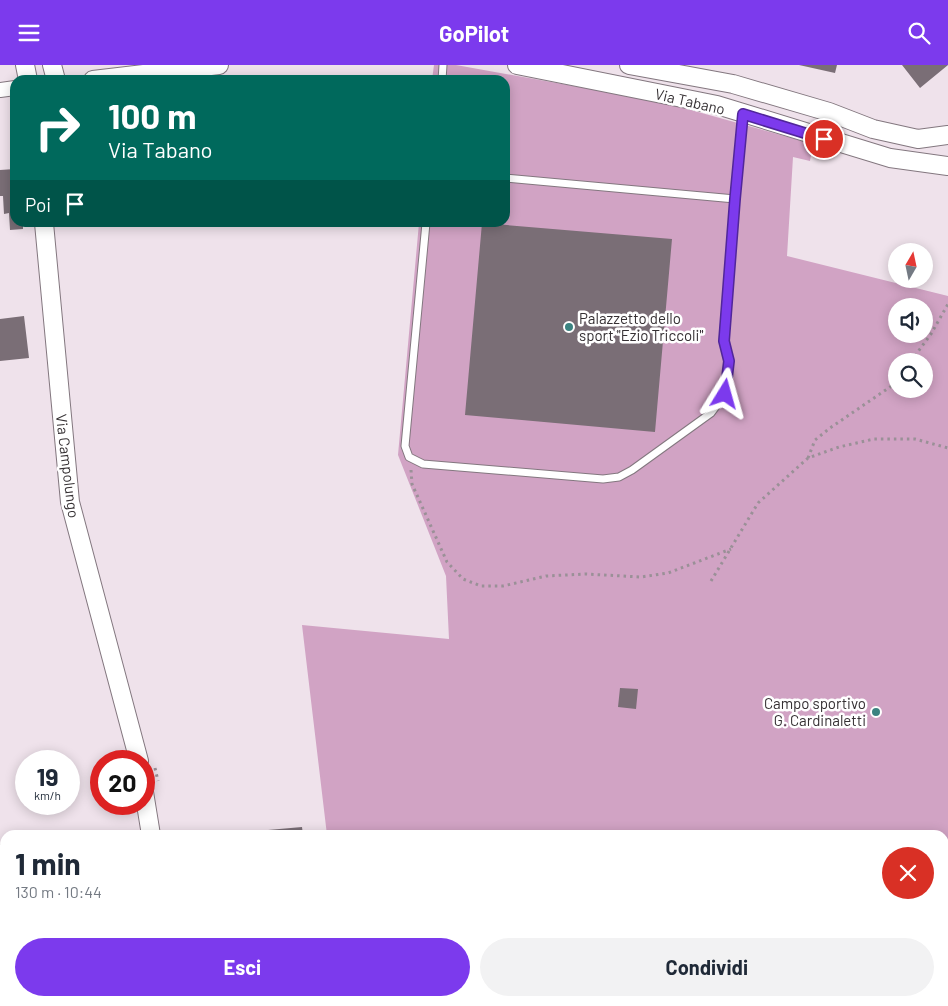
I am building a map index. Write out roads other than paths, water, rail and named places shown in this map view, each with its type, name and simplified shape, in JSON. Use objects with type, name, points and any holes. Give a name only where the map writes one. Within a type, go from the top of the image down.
[{"type":"street","points":[[135,75],[219,65]]},
{"type":"street","name":"Via Tabano","points":[[516,65],[717,105],[890,159],[948,166]]},
{"type":"street","name":"Via Tabano","points":[[629,65],[732,84],[829,112],[874,129],[918,139],[948,135]]},
{"type":"street","name":"Via Campolungo","points":[[44,227],[70,502],[142,750]]},
{"type":"street","points":[[151,815],[151,830]]},
{"type":"lane","points":[[426,227],[405,446],[409,457],[423,464],[603,479],[619,477],[632,470],[711,413],[725,394],[729,361],[724,341],[743,114]]},
{"type":"lane","points":[[510,178],[735,199]]},
{"type":"place","name":"Palazzetto dello sport \"Ezio Triccoli\"","points":[[569,327]]},
{"type":"place","name":"Campo sportivo G. Cardinaletti","points":[[876,712]]}]
